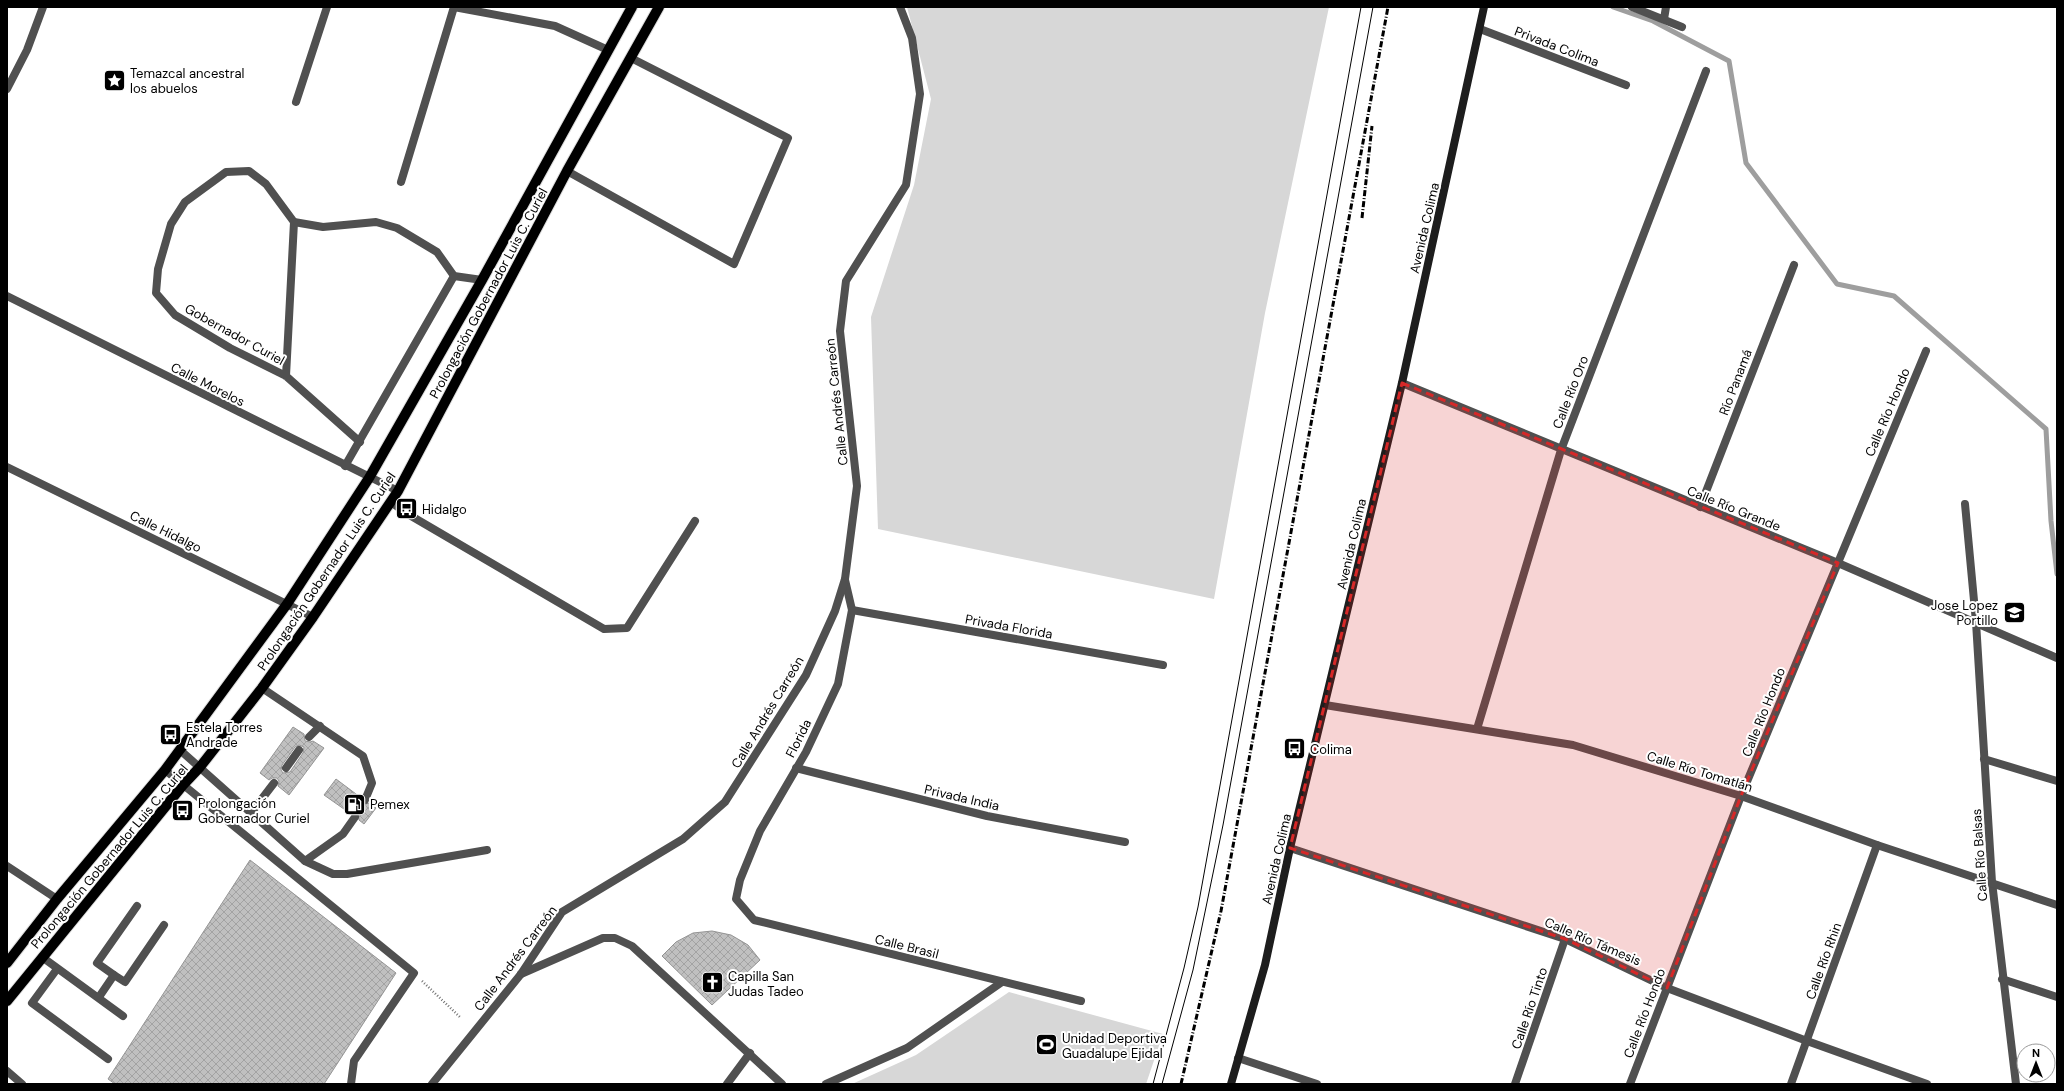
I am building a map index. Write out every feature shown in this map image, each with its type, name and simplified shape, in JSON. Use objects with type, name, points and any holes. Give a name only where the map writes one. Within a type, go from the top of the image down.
[{"type":"main road","name":"Prolongación Gobernador Luis C. Curiel","points":[[7,963],[57,899],[180,750],[287,604],[369,478],[482,280],[632,7]]},
{"type":"main road","name":"Prolongación Gobernador Luis C. Curiel","points":[[7,1001],[10,990],[42,957],[183,785],[200,767],[262,688],[314,617],[391,502],[567,171],[659,7]]},
{"type":"street","points":[[7,89],[27,50],[42,7]]},
{"type":"street","points":[[296,102],[326,7]]},
{"type":"street","points":[[401,182],[454,7],[555,26],[608,50]]},
{"type":"street","name":"Calle Andrés Carreón","points":[[432,1084],[520,974],[562,912],[683,839],[725,802],[806,675],[835,611],[845,579],[857,486],[840,331],[846,281],[906,185],[920,94],[912,38],[900,7]]},
{"type":"street","name":"Avenida Colima","points":[[1231,1084],[1264,965],[1290,848],[1402,383],[1484,7]]},
{"type":"street","points":[[1632,7],[1682,26]]},
{"type":"street","points":[[1664,19],[1666,7]]},
{"type":"street","name":"Privada Colima","points":[[1480,29],[1626,85]]},
{"type":"street","points":[[567,171],[734,264],[788,138],[630,58]]},
{"type":"street","name":"Calle Río Oro","points":[[1477,729],[1561,450],[1706,71]]},
{"type":"street","name":"Gobernador Curiel","points":[[286,376],[294,222],[266,184],[249,172],[226,172],[185,202],[171,224],[158,269],[156,293],[175,315],[230,348],[286,376],[360,442]]},
{"type":"street","points":[[294,222],[323,228],[376,222],[397,228],[437,252],[454,276],[482,280]]},
{"type":"street","name":"Río Panamá","points":[[1700,507],[1794,265]]},
{"type":"street","points":[[345,466],[454,276]]},
{"type":"street","name":"Calle Morelos","points":[[7,296],[369,478],[398,491]]},
{"type":"street","name":"Calle Río Hondo","points":[[1630,1084],[1741,796],[1926,351]]},
{"type":"street","name":"Calle Río Grande","points":[[1402,383],[1561,450],[1838,563],[2057,658]]},
{"type":"street","name":"Calle Hidalgo","points":[[7,467],[314,617]]},
{"type":"street","points":[[391,502],[406,513],[604,629],[616,630],[627,628],[695,521]]},
{"type":"street","name":"Calle Río Balsas","points":[[1965,504],[1976,622],[1992,882],[2002,979],[2016,1084]]},
{"type":"street","name":"Florida","points":[[736,899],[740,880],[760,831],[796,768],[838,684],[852,610],[845,579]]},
{"type":"street","name":"Privada Florida","points":[[852,610],[1163,665]]},
{"type":"street","points":[[262,688],[362,756],[372,783],[365,800]]},
{"type":"street","name":"Calle Río Tomatlán","points":[[1325,705],[1573,745],[1741,796],[1877,845],[1992,882],[2057,905]]},
{"type":"street","points":[[309,737],[320,726]]},
{"type":"street","points":[[180,750],[305,861],[333,874],[347,874],[487,850]]},
{"type":"street","points":[[286,768],[299,750]]},
{"type":"street","points":[[1984,759],[2057,781]]},
{"type":"street","name":"Privada India","points":[[796,768],[987,816],[1125,842]]},
{"type":"street","points":[[164,770],[414,973],[354,1061],[351,1084]]},
{"type":"street","points":[[251,813],[274,783]]},
{"type":"street","points":[[305,861],[343,834],[355,817]]},
{"type":"street","name":"Calle Río Rhin","points":[[1791,1084],[1877,845]]},
{"type":"street","name":"Calle Río Támesis","points":[[1290,848],[1565,939],[1667,988],[1926,1084]]},
{"type":"street","points":[[7,866],[57,899]]},
{"type":"street","name":"Calle Brasil","points":[[736,899],[754,920],[1081,1001]]},
{"type":"street","points":[[137,906],[97,963],[114,975],[125,982],[164,925]]},
{"type":"street","points":[[520,974],[604,938],[615,938],[632,946],[782,1084]]},
{"type":"street","name":"Calle Río Tinto","points":[[1515,1084],[1565,939]]},
{"type":"street","points":[[42,957],[57,969],[99,997],[123,1016]]},
{"type":"street","points":[[57,969],[32,1003],[108,1059]]},
{"type":"street","points":[[99,997],[114,975]]},
{"type":"street","points":[[2002,979],[2057,998]]},
{"type":"street","points":[[826,1084],[907,1048],[1002,982]]},
{"type":"street","points":[[727,1084],[750,1053]]},
{"type":"street","points":[[1238,1058],[1317,1084]]},
{"type":"street","points":[[7,1071],[22,1084]]},
{"type":"path","points":[[414,973],[461,1018]]},
{"type":"highlighted area","points":[[1402,383],[1838,563],[1741,796],[1667,988],[1565,939],[1290,848]]},
{"type":"shaded area","points":[[907,7],[1329,7],[1265,313],[1214,599],[878,529],[871,317],[914,185],[931,99]]},
{"type":"shaded area","name":"Unidad Deportiva Guadalupe Ejidal","points":[[1009,992],[1163,1034],[1146,1084],[852,1084],[916,1055]]},
{"type":"building","points":[[293,727],[304,734],[305,741],[313,741],[324,748],[289,795],[278,786],[279,781],[277,778],[272,778],[269,780],[260,773]],"holes":[[[299,745],[304,747],[303,753],[290,772],[283,773],[281,770],[282,765],[295,747]]]},
{"type":"building","name":"Pemex","points":[[336,779],[360,797],[360,801],[363,805],[369,803],[376,808],[364,824],[359,820],[358,813],[355,812],[351,814],[324,795]]},
{"type":"building","points":[[250,860],[396,973],[324,1084],[115,1084],[108,1079]]},
{"type":"building","name":"Capilla San Judas Tadeo","points":[[712,931],[731,935],[748,945],[760,960],[712,1005],[662,956],[676,942],[693,933]]},
{"type":"waterway","points":[[1613,7],[1653,21],[1729,61],[1746,163],[1837,284],[1894,296],[2046,429],[2051,521],[2057,574]]},
{"type":"tram line","points":[[1153,1084],[1184,968],[1198,907],[1361,7]]},
{"type":"tram line","points":[[1162,1084],[1193,970],[1223,825],[1373,7]]},
{"type":"railway","points":[[1181,1084],[1221,911],[1388,7]]},
{"type":"railway","points":[[1362,218],[1372,126]]},
{"type":"place","name":"Temazcal ancestral los abuelos","points":[[114,80]]},
{"type":"place","name":"Hidalgo","points":[[406,509]]},
{"type":"place","name":"Jose Lopez Portillo","points":[[2014,612]]},
{"type":"place","name":"Estela Torres Andrade","points":[[170,734]]},
{"type":"place","name":"Colima","points":[[1294,749]]},
{"type":"place","name":"Pemex","points":[[354,804]]},
{"type":"place","name":"Prolongación Gobernador Curiel","points":[[183,810]]},
{"type":"place","name":"Capilla San Judas Tadeo","points":[[713,983]]},
{"type":"place","name":"Unidad Deportiva Guadalupe Ejidal","points":[[1046,1045]]}]
